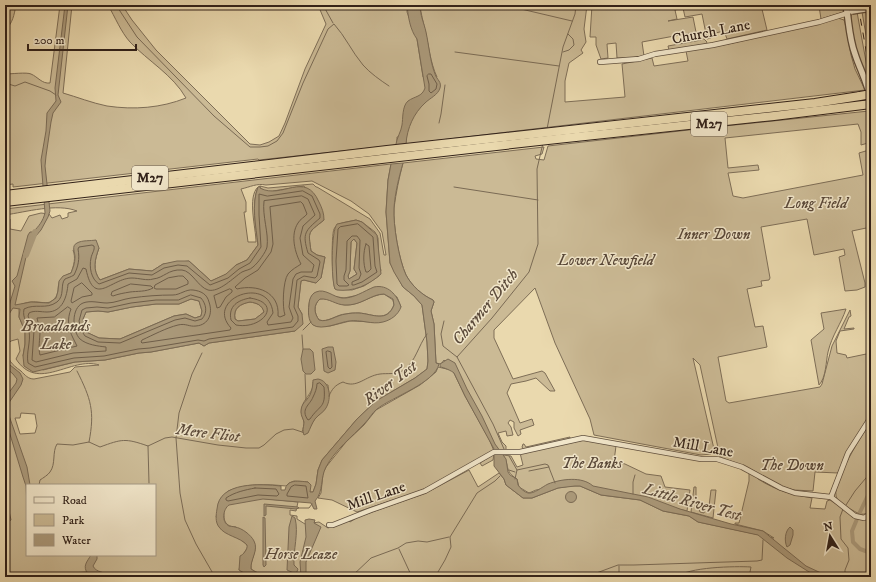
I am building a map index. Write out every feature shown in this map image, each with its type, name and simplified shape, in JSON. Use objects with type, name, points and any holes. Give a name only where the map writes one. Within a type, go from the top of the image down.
[{"type":"highway","name":"M27","points":[[262,169],[387,150],[415,151],[536,142],[557,135],[871,94]]},
{"type":"highway","name":"M27","points":[[5,195],[51,193],[250,170],[384,159],[415,151],[538,133],[557,135],[711,124],[871,103]]},
{"type":"highway","name":"M27","points":[[5,202],[40,194]]},
{"type":"street","points":[[846,5],[850,12],[849,26],[854,53],[868,88],[871,103]]},
{"type":"street","points":[[850,12],[871,8]]},
{"type":"street","name":"Church Lane","points":[[600,62],[639,59],[655,54],[713,45],[819,22],[850,12]]},
{"type":"street","points":[[871,417],[848,453],[831,497],[855,516],[864,518],[871,514]]},
{"type":"street","name":"Mill Lane","points":[[329,525],[425,491],[494,452],[500,451],[514,453],[574,439],[590,438],[701,459],[717,459],[755,472],[781,488],[795,493],[831,497]]},
{"type":"green space","points":[[5,5],[16,5],[11,22],[5,30]]},
{"type":"green space","points":[[60,5],[72,5],[63,93],[101,105],[127,108],[157,106],[186,98],[174,82],[137,49],[124,34],[108,5],[122,5],[156,50],[250,144],[260,145],[279,136],[305,69],[326,24],[318,5],[407,5],[407,12],[417,39],[423,77],[437,77],[431,60],[420,5],[587,5],[584,29],[586,42],[581,50],[583,53],[569,63],[565,81],[565,102],[625,97],[622,64],[652,58],[654,66],[688,61],[686,51],[728,44],[838,18],[844,20],[855,69],[865,90],[406,144],[406,136],[397,137],[397,145],[13,187],[13,184],[5,185],[5,74],[29,73],[42,81],[50,83]]},
{"type":"green space","points":[[592,5],[761,5],[767,30],[727,39],[724,31],[711,34],[711,38],[707,39],[702,14],[685,17],[683,8],[675,10],[677,19],[668,21],[693,17],[696,32],[642,42],[644,56],[630,58],[617,58],[616,43],[607,44],[608,58],[601,59],[596,45],[596,37],[590,37]]},
{"type":"green space","points":[[814,5],[844,5],[845,10],[821,19],[819,6],[814,7]]},
{"type":"green space","points":[[871,10],[871,64],[862,12]]},
{"type":"green space","points":[[857,12],[871,89],[860,62],[851,29],[852,14]]},
{"type":"green space","points":[[701,38],[707,42],[706,44],[669,50],[668,46],[701,40]]},
{"type":"green space","points":[[869,111],[869,141],[868,143],[861,145],[861,132],[858,124],[725,138],[728,168],[758,165],[759,170],[728,173],[733,196],[743,198],[863,175],[859,153],[869,150],[871,173],[871,227],[852,231],[865,287],[857,290],[845,291],[839,257],[845,255],[844,249],[814,255],[807,219],[761,227],[770,278],[769,280],[761,281],[762,286],[747,289],[755,327],[763,326],[767,347],[718,357],[726,401],[729,403],[820,387],[832,346],[850,310],[851,316],[849,317],[844,329],[854,329],[840,331],[836,341],[837,353],[846,355],[847,358],[871,353],[871,414],[848,450],[838,473],[815,472],[813,491],[794,490],[783,487],[747,467],[720,457],[700,365],[693,358],[714,449],[711,454],[701,455],[594,435],[590,419],[555,343],[535,288],[494,330],[494,338],[513,379],[542,371],[545,373],[555,391],[550,391],[536,378],[511,384],[507,393],[520,423],[532,419],[534,425],[520,430],[521,434],[518,436],[514,428],[514,422],[510,420],[508,423],[511,427],[513,435],[507,436],[506,431],[498,433],[502,442],[506,446],[506,451],[496,451],[461,379],[444,360],[441,364],[436,363],[434,324],[431,311],[434,302],[414,286],[408,279],[403,269],[394,224],[394,208],[403,163],[544,147],[542,154],[535,156],[536,159],[544,160],[548,146]]},
{"type":"green space","points":[[391,164],[388,180],[386,212],[390,263],[403,287],[422,305],[427,342],[427,369],[415,378],[376,401],[357,419],[322,460],[313,492],[310,492],[308,482],[294,481],[286,486],[257,485],[235,488],[228,491],[216,517],[247,545],[248,547],[242,556],[239,570],[251,577],[5,577],[5,348],[7,356],[12,364],[32,379],[70,372],[75,367],[99,365],[77,365],[45,373],[34,373],[25,369],[16,359],[20,351],[18,339],[11,341],[5,347],[5,220],[10,219],[10,229],[21,231],[29,216],[41,213],[49,214],[52,218],[60,215],[62,219],[68,217],[68,213],[77,211],[51,208],[5,215],[5,209]],"holes":[[[312,181],[351,201],[369,214],[382,232],[386,255],[384,255],[380,233],[370,219],[313,184],[268,188],[260,186],[260,188],[267,192],[304,186],[324,220],[310,232],[311,251],[317,255],[325,257],[321,278],[316,283],[304,280],[301,281],[298,307],[302,314],[295,331],[209,343],[204,346],[199,343],[105,360],[75,362],[43,370],[23,356],[25,331],[19,317],[19,305],[30,302],[48,303],[55,298],[59,283],[64,276],[71,273],[74,262],[73,250],[99,248],[95,260],[95,268],[97,276],[100,280],[129,269],[152,271],[163,264],[189,261],[211,281],[227,274],[236,265],[247,260],[258,245],[254,208],[258,187],[253,198],[256,242],[248,242],[244,212],[246,212],[246,202],[241,189],[257,185]],[[356,220],[362,222],[375,232],[378,238],[379,266],[381,270],[379,276],[364,286],[352,290],[335,289],[332,259],[332,240],[334,229],[340,224]],[[377,287],[397,297],[401,307],[375,322],[350,321],[330,326],[316,326],[310,319],[309,305],[314,293],[344,298],[359,295]],[[313,382],[328,385],[329,396],[319,415],[314,420],[306,434],[302,432],[304,423],[301,410],[311,391]],[[21,413],[35,414],[37,426],[35,433],[20,434],[15,418],[20,418]]]},
{"type":"green space","points":[[354,239],[357,243],[354,269],[357,274],[349,279],[351,242]]},
{"type":"green space","points":[[384,294],[393,300],[394,305],[391,311],[383,316],[351,313],[322,321],[319,320],[315,312],[315,306],[320,299],[327,299],[348,305]]},
{"type":"green space","points":[[191,299],[199,301],[202,311],[201,316],[195,318],[186,314],[174,316],[120,339],[99,338],[86,332],[83,319],[86,312],[108,312],[156,304],[179,304]]},
{"type":"green space","points":[[250,302],[259,305],[264,312],[255,319],[238,321],[235,319],[236,309],[243,304]]},
{"type":"green space","points":[[846,309],[830,346],[824,374],[819,385],[811,340],[824,329],[821,313]]},
{"type":"green space","points":[[438,367],[451,370],[454,373],[494,451],[437,483],[417,492],[357,512],[332,500],[318,498],[321,493],[323,473],[326,467],[346,442],[364,425],[376,410],[420,385],[436,372]]},
{"type":"green space","points":[[871,421],[871,510],[866,514],[862,514],[847,508],[840,503],[836,496],[836,489],[843,469]]},
{"type":"green space","points":[[570,437],[564,441],[524,450],[522,447],[523,444],[526,447]]},
{"type":"green space","name":"The Banks","points":[[584,440],[597,441],[616,446],[614,461],[625,464],[646,474],[661,476],[665,487],[690,490],[687,511],[608,493],[581,482],[536,490],[529,493],[519,487],[517,479],[509,471],[503,455],[511,456],[517,467],[523,465],[520,453]]},
{"type":"green space","points":[[494,454],[493,460],[482,466],[480,463]]},
{"type":"green space","name":"Horse Leaze","points":[[469,470],[478,487],[499,473],[504,479],[506,485],[523,498],[532,498],[558,488],[580,486],[601,495],[640,500],[663,511],[689,516],[698,522],[774,538],[763,531],[735,524],[739,523],[749,481],[749,472],[758,476],[758,479],[778,489],[812,498],[810,508],[825,509],[827,501],[830,500],[851,514],[852,517],[861,519],[871,518],[871,577],[267,576],[258,574],[251,569],[255,550],[236,527],[228,525],[224,518],[224,506],[238,496],[298,502],[296,511],[290,510],[290,515],[297,516],[297,519],[305,524],[319,522],[328,528],[348,520],[350,522],[358,517],[426,493]]},
{"type":"green space","points":[[694,487],[696,487],[696,504],[700,512],[704,513],[706,505],[709,506],[711,490],[716,490],[713,518],[691,512]]},
{"type":"water","name":"Broadlands Lake","points":[[65,5],[68,5],[58,95],[61,102],[53,113],[45,166],[50,211],[41,230],[29,244],[15,305],[31,302],[49,303],[56,298],[59,281],[63,276],[71,273],[75,259],[74,246],[79,242],[84,241],[96,240],[99,248],[95,260],[95,268],[97,276],[100,280],[129,269],[152,271],[163,264],[177,261],[189,261],[211,281],[226,274],[236,265],[247,260],[258,245],[254,208],[258,187],[260,186],[260,188],[268,191],[277,191],[300,187],[307,188],[313,193],[322,208],[324,220],[310,232],[310,239],[311,251],[317,255],[325,257],[321,278],[316,283],[304,280],[301,281],[298,307],[302,314],[303,324],[295,331],[209,343],[204,346],[199,343],[105,360],[75,362],[33,372],[24,366],[23,356],[25,331],[19,317],[20,309],[13,308],[5,320],[5,298],[8,309],[15,286],[12,281],[17,276],[28,235],[39,225],[45,213],[41,160],[46,131],[47,113],[56,101],[55,88]],"holes":[[[191,299],[199,301],[202,311],[201,316],[195,318],[186,314],[174,316],[120,339],[99,338],[86,332],[83,319],[86,312],[108,312],[156,304],[179,304]],[[250,302],[259,305],[264,312],[255,319],[238,321],[235,319],[236,309],[243,304]]]},
{"type":"water","points":[[407,5],[420,5],[432,64],[440,86],[438,93],[427,101],[414,116],[408,132],[406,144],[397,145],[397,139],[401,128],[406,103],[422,93],[425,88],[417,39],[411,27]]},
{"type":"water","points":[[403,163],[397,185],[394,208],[394,224],[397,242],[403,269],[408,279],[418,290],[434,302],[431,311],[434,324],[436,363],[439,364],[436,371],[422,383],[377,409],[334,455],[324,471],[320,493],[315,501],[317,509],[314,509],[311,503],[263,499],[229,505],[225,509],[224,519],[226,524],[243,530],[251,536],[254,541],[256,548],[251,569],[263,575],[282,577],[251,577],[239,570],[240,556],[245,552],[247,545],[241,540],[222,530],[217,523],[217,509],[220,500],[225,493],[242,486],[252,485],[281,486],[281,490],[285,490],[288,484],[297,481],[308,482],[311,485],[310,492],[313,492],[322,460],[357,419],[376,401],[415,378],[427,369],[427,342],[422,305],[403,287],[390,263],[386,212],[388,180],[391,164]]},
{"type":"water","points":[[356,220],[362,222],[377,235],[381,274],[355,289],[335,289],[332,256],[335,228],[337,224]],"holes":[[[354,239],[357,243],[354,269],[357,274],[349,279],[351,242]]]},
{"type":"water","points":[[374,287],[384,287],[391,291],[397,298],[401,307],[400,310],[389,320],[379,323],[353,321],[321,327],[317,327],[311,323],[308,310],[311,297],[314,293],[323,291],[346,298]],"holes":[[[384,294],[393,299],[394,305],[391,311],[384,316],[351,313],[322,321],[319,320],[315,312],[315,306],[320,299],[345,305],[356,304]]]},
{"type":"water","points":[[333,347],[336,362],[335,370],[328,373],[324,371],[322,349]]},
{"type":"water","points":[[303,349],[310,349],[313,352],[315,370],[311,374],[306,374],[303,371],[301,359]]},
{"type":"water","points":[[448,359],[455,363],[495,444],[506,459],[508,472],[517,479],[518,485],[525,492],[533,492],[548,484],[571,479],[583,481],[593,486],[648,497],[680,509],[731,524],[763,531],[806,566],[821,573],[823,577],[817,577],[787,558],[758,535],[698,522],[689,516],[663,511],[640,500],[601,495],[580,486],[558,488],[532,498],[523,498],[506,485],[504,479],[494,466],[494,449],[454,373],[440,367],[440,364]]},
{"type":"water","points":[[5,361],[20,373],[23,379],[21,385],[6,407],[27,467],[30,484],[26,484],[26,486],[5,418],[5,398],[16,383],[17,379],[5,367]]},
{"type":"water","points":[[318,379],[325,383],[329,390],[328,404],[315,419],[308,433],[304,435],[304,422],[301,415],[301,409],[311,393],[313,380]]},
{"type":"water","points":[[569,492],[573,492],[575,493],[575,501],[569,502],[566,499],[566,495]]},
{"type":"water","points":[[264,504],[299,508],[266,506],[266,515],[264,516]]},
{"type":"water","points":[[292,516],[295,518],[296,524],[294,565],[298,569],[296,574],[287,570],[289,527]]},
{"type":"water","points":[[263,517],[265,518],[266,565],[264,567],[263,565]]},
{"type":"water","points":[[305,520],[315,520],[314,523],[321,527],[306,562],[306,577],[301,577],[300,562],[306,537]]},
{"type":"water","points":[[790,527],[793,530],[793,535],[790,545],[787,547],[786,536]]},
{"type":"water","points":[[90,556],[97,556],[93,566],[94,568],[110,577],[99,577],[88,574],[85,569]]},
{"type":"waterway","points":[[5,16],[11,5]]},
{"type":"waterway","points":[[116,5],[137,37],[214,116],[250,147],[268,146],[277,141],[283,133],[303,83],[328,29],[334,24],[363,65],[372,74],[389,86]]},
{"type":"waterway","points":[[323,5],[333,23]]},
{"type":"waterway","points":[[504,5],[572,21]]},
{"type":"waterway","name":"Charmer Ditch","points":[[547,129],[563,47],[575,14],[576,5]]},
{"type":"waterway","points":[[866,12],[871,51]]},
{"type":"waterway","points":[[563,52],[569,50],[574,45],[573,39],[568,34]]},
{"type":"waterway","points":[[455,52],[559,66]]},
{"type":"waterway","points":[[5,83],[15,86],[25,82],[50,91],[56,95]]},
{"type":"waterway","points":[[439,123],[445,85]]},
{"type":"waterway","name":"Charmer Ditch","points":[[504,449],[493,424],[457,357],[492,318],[529,272],[538,244],[537,169],[543,143]]},
{"type":"waterway","points":[[454,187],[538,200]]},
{"type":"waterway","points":[[26,255],[35,232]]},
{"type":"waterway","points":[[444,321],[441,334],[443,346],[457,357]]},
{"type":"waterway","points":[[303,330],[311,322]]},
{"type":"waterway","name":"River Test","points":[[329,396],[331,391],[338,384],[343,382],[353,384],[375,375],[401,372],[414,358],[427,334]]},
{"type":"waterway","points":[[302,335],[303,349]]},
{"type":"waterway","points":[[202,353],[192,374],[179,413],[176,438],[180,493],[185,520],[196,544],[215,577]]},
{"type":"waterway","points":[[77,371],[89,398],[92,413],[89,442]]},
{"type":"waterway","points":[[305,374],[306,400]]},
{"type":"waterway","name":"Mere Fliot","points":[[39,484],[40,480],[52,469],[57,444],[73,445],[89,442],[100,447],[124,440],[148,446],[165,438],[172,437],[218,445],[259,448],[276,434],[284,430],[293,429],[302,432]]},
{"type":"waterway","points":[[148,446],[149,483]]},
{"type":"waterway","points":[[509,456],[517,470],[515,479]]},
{"type":"waterway","points":[[517,470],[545,464],[548,465],[555,483]]},
{"type":"waterway","points":[[529,471],[549,467]]},
{"type":"waterway","points":[[509,470],[515,472]]},
{"type":"waterway","points":[[846,505],[855,491],[871,472]]},
{"type":"waterway","points":[[633,494],[633,482],[635,475]]},
{"type":"waterway","points":[[435,577],[451,547],[450,537],[477,493],[500,476]]},
{"type":"waterway","points":[[860,512],[871,489]]},
{"type":"waterway","points":[[5,493],[11,520],[5,522]]},
{"type":"waterway","points":[[299,508],[309,508],[312,504]]},
{"type":"waterway","points":[[843,509],[840,517],[841,539],[848,548],[849,560],[845,570],[845,577]]},
{"type":"waterway","points":[[857,519],[852,531],[853,542],[860,549],[871,553]]},
{"type":"waterway","points":[[351,577],[371,558],[398,548],[406,543],[418,541],[427,542],[449,537]]},
{"type":"waterway","points":[[580,577],[591,575],[618,565],[762,560],[763,540]]},
{"type":"waterway","points":[[399,549],[412,577]]},
{"type":"waterway","points":[[619,566],[619,577]]},
{"type":"waterway","points":[[677,577],[682,574],[701,569],[751,567],[749,577]]},
{"type":"waterway","points":[[49,577],[54,574],[87,572]]},
{"type":"railway","points":[[858,5],[871,78]]},
{"type":"park label","name":"Long Field","points":[[816,203]]},
{"type":"park label","name":"Inner Down","points":[[714,234]]},
{"type":"park label","name":"Lower Newfield","points":[[606,260]]},
{"type":"park label","name":"The Down","points":[[792,465]]},
{"type":"water label","name":"Little River Test","points":[[692,502]]}]
